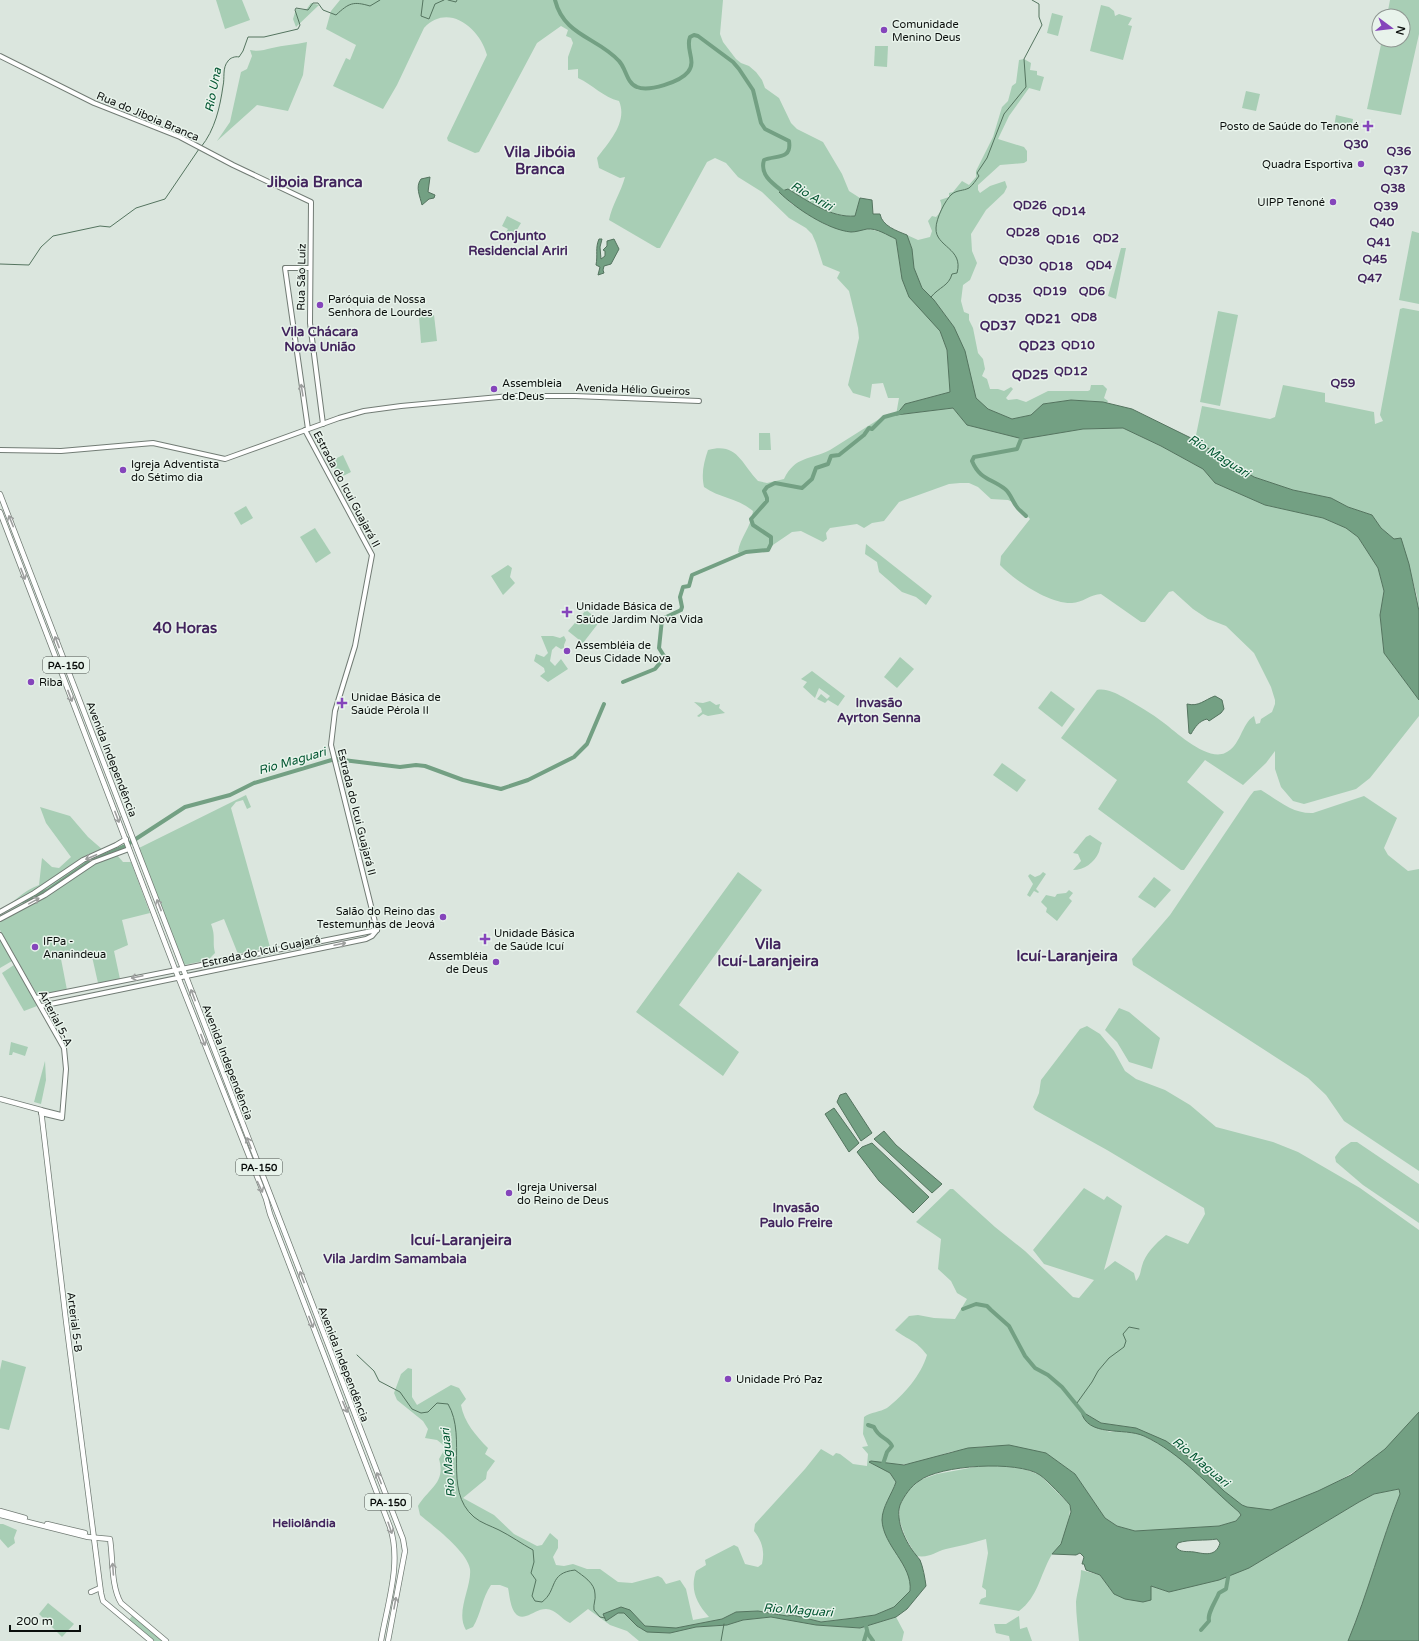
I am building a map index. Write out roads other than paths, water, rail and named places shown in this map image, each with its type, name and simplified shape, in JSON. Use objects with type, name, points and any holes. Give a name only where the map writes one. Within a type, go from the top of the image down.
[{"type":"main road","name":"Rua do Jiboia Branca","points":[[0,56],[94,102],[155,126],[311,202]]},
{"type":"main road","name":"Rua São Luíz","points":[[311,202],[309,268],[310,323],[316,380],[323,424]]},
{"type":"main road","points":[[307,429],[285,268],[309,268]]},
{"type":"main road","name":"Avenida Hélio Gueiros","points":[[0,450],[61,451],[153,443],[225,459],[307,429],[358,413],[384,408],[512,396],[574,396],[700,401]]},
{"type":"main road","name":"Estrada do Icui Guajará II","points":[[307,429],[372,555],[355,646],[335,711],[331,739],[333,757],[376,930]]},
{"type":"main road","name":"Avenida Independência","points":[[0,494],[135,842],[308,1297],[405,1545],[388,1641]]},
{"type":"main road","name":"Avenida Independência","points":[[0,512],[175,969],[266,1199],[358,1440],[392,1534],[395,1551],[381,1641]]},
{"type":"main road","points":[[42,623],[49,620]]},
{"type":"main road","points":[[0,912],[34,893],[83,860],[126,840]]},
{"type":"main road","points":[[0,919],[45,895],[94,862],[129,849]]},
{"type":"main road","points":[[157,920],[162,919],[165,921]]},
{"type":"main road","points":[[369,937],[376,930]]},
{"type":"main road","name":"Estrada do Icuí Guajará","points":[[36,998],[164,971],[376,930]]},
{"type":"main road","points":[[369,931],[369,937]]},
{"type":"main road","name":"Arterial 5-A","points":[[0,935],[64,1048],[66,1069],[61,1116],[41,1111]]},
{"type":"main road","name":"Estrada do Icuí Guajará","points":[[40,1006],[369,937]]},
{"type":"main road","points":[[164,971],[167,980]]},
{"type":"main road","points":[[90,996],[89,990],[95,986]]},
{"type":"main road","points":[[197,1025],[204,1023]]},
{"type":"main road","points":[[0,1101],[41,1111]]},
{"type":"main road","name":"Arterial 5-B","points":[[41,1111],[100,1588],[103,1601],[151,1641]]},
{"type":"main road","points":[[303,1299],[308,1297]]},
{"type":"main road","points":[[358,1440],[361,1441],[363,1437]]},
{"type":"main road","points":[[0,1512],[55,1527]]},
{"type":"main road","points":[[0,1515],[110,1539],[115,1590],[121,1603],[166,1641]]},
{"type":"main road","points":[[392,1577],[399,1578]]},
{"type":"main road","points":[[91,1592],[100,1588]]},
{"type":"water","points":[[430,177],[428,192],[435,195],[434,198],[429,199],[422,205],[418,192],[418,185],[421,179]]},
{"type":"water","points":[[788,189],[820,208],[846,216],[855,216],[860,198],[872,200],[873,214],[880,214],[881,218],[887,225],[907,235],[912,249],[914,268],[922,288],[934,300],[954,327],[965,351],[976,398],[988,409],[1012,419],[1031,415],[1043,404],[1071,400],[1103,402],[1132,409],[1195,440],[1254,477],[1293,490],[1331,498],[1348,507],[1372,515],[1381,528],[1394,539],[1401,538],[1409,564],[1419,611],[1419,700],[1384,653],[1380,615],[1384,591],[1378,568],[1358,537],[1346,528],[1323,518],[1265,505],[1215,483],[1203,469],[1161,446],[1123,428],[1083,429],[1023,439],[967,425],[953,408],[896,415],[905,404],[950,392],[947,350],[940,331],[909,297],[902,279],[896,239],[882,232],[871,229],[851,232],[822,223],[794,205],[779,192]]},
{"type":"water","points":[[599,239],[602,239],[600,247],[601,259],[605,256],[605,251],[603,250],[607,246],[607,241],[614,239],[619,249],[611,264],[604,266],[604,273],[598,275],[600,267],[596,265],[597,245]]},
{"type":"water","points":[[1215,696],[1222,700],[1224,709],[1221,713],[1209,721],[1207,719],[1199,723],[1191,734],[1189,733],[1187,704],[1195,705]]},
{"type":"water","points":[[846,1093],[872,1133],[861,1141],[837,1102],[840,1095]]},
{"type":"water","points":[[834,1108],[859,1143],[849,1152],[825,1114]]},
{"type":"water","points":[[884,1131],[896,1145],[942,1184],[932,1193],[874,1139]]},
{"type":"water","points":[[872,1143],[929,1197],[913,1213],[879,1181],[857,1152],[862,1147]]},
{"type":"water","points":[[1081,1411],[1101,1423],[1136,1428],[1166,1441],[1190,1458],[1224,1491],[1242,1505],[1271,1510],[1318,1491],[1351,1475],[1385,1449],[1419,1412],[1419,1641],[1348,1641],[1400,1494],[1399,1489],[1374,1494],[1249,1568],[1219,1580],[1169,1592],[1151,1586],[1151,1600],[1143,1602],[1125,1599],[1114,1594],[1100,1575],[1086,1570],[1084,1564],[1082,1564],[1084,1557],[1080,1553],[1076,1555],[1052,1554],[1061,1544],[1071,1512],[1070,1505],[1040,1475],[1029,1470],[1015,1467],[997,1466],[979,1466],[943,1471],[919,1481],[906,1495],[900,1505],[900,1525],[905,1538],[920,1560],[926,1586],[907,1609],[896,1617],[860,1628],[816,1625],[771,1617],[743,1620],[727,1625],[696,1627],[670,1633],[647,1632],[637,1626],[624,1613],[618,1613],[606,1621],[603,1614],[621,1607],[630,1610],[645,1626],[676,1628],[722,1619],[736,1612],[758,1611],[787,1616],[793,1615],[821,1622],[875,1615],[894,1607],[910,1591],[910,1582],[907,1573],[887,1538],[882,1520],[885,1505],[896,1482],[890,1473],[869,1462],[871,1461],[904,1465],[968,1448],[1009,1445],[1046,1453],[1075,1474],[1105,1518],[1117,1526],[1135,1531],[1219,1526],[1236,1521],[1241,1515],[1194,1471],[1170,1451],[1157,1443],[1136,1433],[1098,1428],[1091,1425],[1085,1419]],"holes":[[[1217,1539],[1220,1543],[1216,1551],[1210,1554],[1182,1551],[1176,1547],[1178,1543],[1192,1541]]]},
{"type":"waterway","name":"Rio Una","points":[[201,147],[210,133],[216,118],[222,94],[226,64],[231,58],[239,57],[248,37],[264,37],[298,29],[300,25],[295,10],[296,8],[308,10],[313,3],[318,3],[323,10],[336,15],[344,8],[352,4],[355,3],[370,6],[380,0]]},
{"type":"waterway","name":"Rio Una","points":[[423,0],[421,16],[429,19],[435,4],[444,0]]},
{"type":"waterway","name":"Rio Una","points":[[448,0],[456,2],[457,0]]},
{"type":"waterway","name":"Rio Ariri","points":[[555,0],[559,12],[573,29],[601,46],[619,61],[631,83],[637,87],[656,87],[684,76],[688,72],[691,64],[689,41],[690,37],[694,35],[698,36],[733,62],[753,90],[761,123],[765,129],[789,141],[789,147],[786,154],[764,160],[763,166],[769,180],[786,194]]},
{"type":"waterway","points":[[931,297],[949,281],[952,274],[957,273],[958,265],[957,258],[940,240],[937,234],[936,224],[941,210],[952,194],[969,188],[979,176],[977,173],[987,158],[1004,114],[1026,87],[1024,59],[1042,25],[1039,17],[1039,4],[1032,0]]},
{"type":"waterway","name":"Rio Una","points":[[0,264],[29,265],[41,247],[53,236],[100,226],[110,227],[136,208],[165,199],[199,149]]},
{"type":"waterway","name":"Rio Maguari","points":[[623,682],[655,669],[664,658],[659,648],[662,619],[681,610],[682,607],[680,597],[683,587],[689,586],[692,575],[746,552],[768,550],[771,544],[771,537],[753,525],[751,519],[767,501],[764,491],[767,487],[775,483],[802,488],[812,479],[816,468],[828,464],[831,456],[839,455],[864,435],[869,428],[872,429],[884,417],[902,412]]},
{"type":"waterway","points":[[1023,434],[1017,449],[974,457],[972,461],[982,475],[1000,485],[1007,491],[1015,505],[1026,516]]},
{"type":"waterway","name":"Rio Maguari","points":[[23,901],[49,890],[88,863],[125,846],[185,807],[230,795],[254,783],[335,759],[400,767],[416,765],[425,766],[463,780],[501,789],[528,780],[574,757],[587,744],[604,704]]},
{"type":"waterway","name":"Rio Maguari","points":[[963,1309],[976,1304],[987,1306],[1009,1326],[1025,1356],[1035,1368],[1048,1375],[1062,1387],[1084,1414]]},
{"type":"waterway","points":[[1077,1403],[1098,1371],[1109,1358],[1124,1347],[1126,1341],[1123,1334],[1129,1327],[1139,1329]]},
{"type":"waterway","name":"Rio Maguari","points":[[357,1355],[374,1371],[379,1381],[400,1392],[412,1409],[421,1413],[428,1412],[437,1403],[448,1404],[454,1418],[456,1432],[457,1478],[459,1493],[465,1506],[474,1517],[533,1550],[534,1562],[531,1573],[536,1580],[532,1596],[535,1601],[542,1602],[547,1597],[557,1578],[566,1572],[575,1570],[593,1586],[595,1596],[594,1610],[600,1617],[605,1618]]},
{"type":"waterway","points":[[868,1425],[874,1427],[878,1434],[892,1446],[887,1452],[883,1464],[885,1467]]},
{"type":"waterway","points":[[1201,1630],[1209,1621],[1210,1611],[1219,1593],[1226,1589],[1229,1572]]},
{"type":"waterway","points":[[865,1622],[868,1634],[873,1641]]},
{"type":"waterway","points":[[721,1641],[724,1624]]},
{"type":"waterway","points":[[864,1641],[867,1631]]},
{"type":"place","name":"Comunidade Menino Deus","points":[[884,30]]},
{"type":"place","name":"Posto de Saúde do Tenoné","points":[[1368,126]]},
{"type":"place","name":"Quadra Esportiva","points":[[1361,164]]},
{"type":"place","name":"UIPP Tenoné","points":[[1333,202]]},
{"type":"place","name":"Paróquia de Nossa Senhora de Lourdes","points":[[320,305]]},
{"type":"place","name":"Assembleia de Deus","points":[[494,389]]},
{"type":"place","name":"Igreja Adventista do Sétimo dia","points":[[123,470]]},
{"type":"place","name":"Unidade Básica de Saúde Jardim Nova Vida","points":[[567,612]]},
{"type":"place","name":"Assembléia de Deus Cidade Nova","points":[[567,651]]},
{"type":"place","name":"Riba","points":[[31,682]]},
{"type":"place","name":"Unidae Básica de Saúde Pérola II","points":[[342,703]]},
{"type":"place","name":"Salão do Reino das Testemunhas de Jeová","points":[[443,917]]},
{"type":"place","name":"Unidade Básica de Saúde Icuí","points":[[485,939]]},
{"type":"place","name":"IFPa - Ananindeua","points":[[35,947]]},
{"type":"place","name":"Assembléia de Deus","points":[[496,962]]},
{"type":"place","name":"Igreja Universal do Reino de Deus","points":[[509,1193]]},
{"type":"place","name":"Unidade Pró Paz","points":[[728,1379]]},
{"type":"district","name":"Q30","points":[[1356,144]]},
{"type":"district","name":"Q36","points":[[1399,151]]},
{"type":"district","name":"Vila Jibóia Branca","points":[[540,160]]},
{"type":"district","name":"Q37","points":[[1396,170]]},
{"type":"district","name":"Jiboia Branca","points":[[315,182]]},
{"type":"district","name":"Q38","points":[[1393,188]]},
{"type":"district","name":"QD26","points":[[1030,205]]},
{"type":"district","name":"Q39","points":[[1386,206]]},
{"type":"district","name":"QD14","points":[[1069,211]]},
{"type":"district","name":"Q40","points":[[1382,222]]},
{"type":"district","name":"QD28","points":[[1023,232]]},
{"type":"district","name":"QD2","points":[[1106,238]]},
{"type":"district","name":"QD16","points":[[1063,239]]},
{"type":"district","name":"Conjunto Residencial Ariri","points":[[518,242]]},
{"type":"district","name":"Q41","points":[[1379,242]]},
{"type":"district","name":"Q45","points":[[1375,259]]},
{"type":"district","name":"QD30","points":[[1016,260]]},
{"type":"district","name":"QD4","points":[[1099,265]]},
{"type":"district","name":"QD18","points":[[1056,266]]},
{"type":"district","name":"Q47","points":[[1370,278]]},
{"type":"district","name":"QD19","points":[[1050,291]]},
{"type":"district","name":"QD6","points":[[1092,291]]},
{"type":"district","name":"QD35","points":[[1005,298]]},
{"type":"district","name":"QD8","points":[[1084,317]]},
{"type":"district","name":"QD21","points":[[1043,318]]},
{"type":"district","name":"QD37","points":[[998,325]]},
{"type":"district","name":"Vila Chácara Nova União","points":[[320,338]]},
{"type":"district","name":"QD23","points":[[1037,345]]},
{"type":"district","name":"QD10","points":[[1078,345]]},
{"type":"district","name":"QD12","points":[[1071,371]]},
{"type":"district","name":"QD25","points":[[1030,374]]},
{"type":"district","name":"Q59","points":[[1343,383]]},
{"type":"district","name":"40 Horas","points":[[185,628]]},
{"type":"district","name":"Invasão Ayrton Senna","points":[[879,710]]},
{"type":"district","name":"Vila Icuí-Laranjeira","points":[[768,952]]},
{"type":"district","name":"Icuí-Laranjeira","points":[[1067,956]]},
{"type":"district","name":"Invasão Paulo Freire","points":[[796,1214]]},
{"type":"district","name":"Icuí-Laranjeira","points":[[461,1240]]},
{"type":"district","name":"Vila Jardim Samambaia","points":[[395,1258]]},
{"type":"district","name":"Heliolândia","points":[[304,1523]]}]
